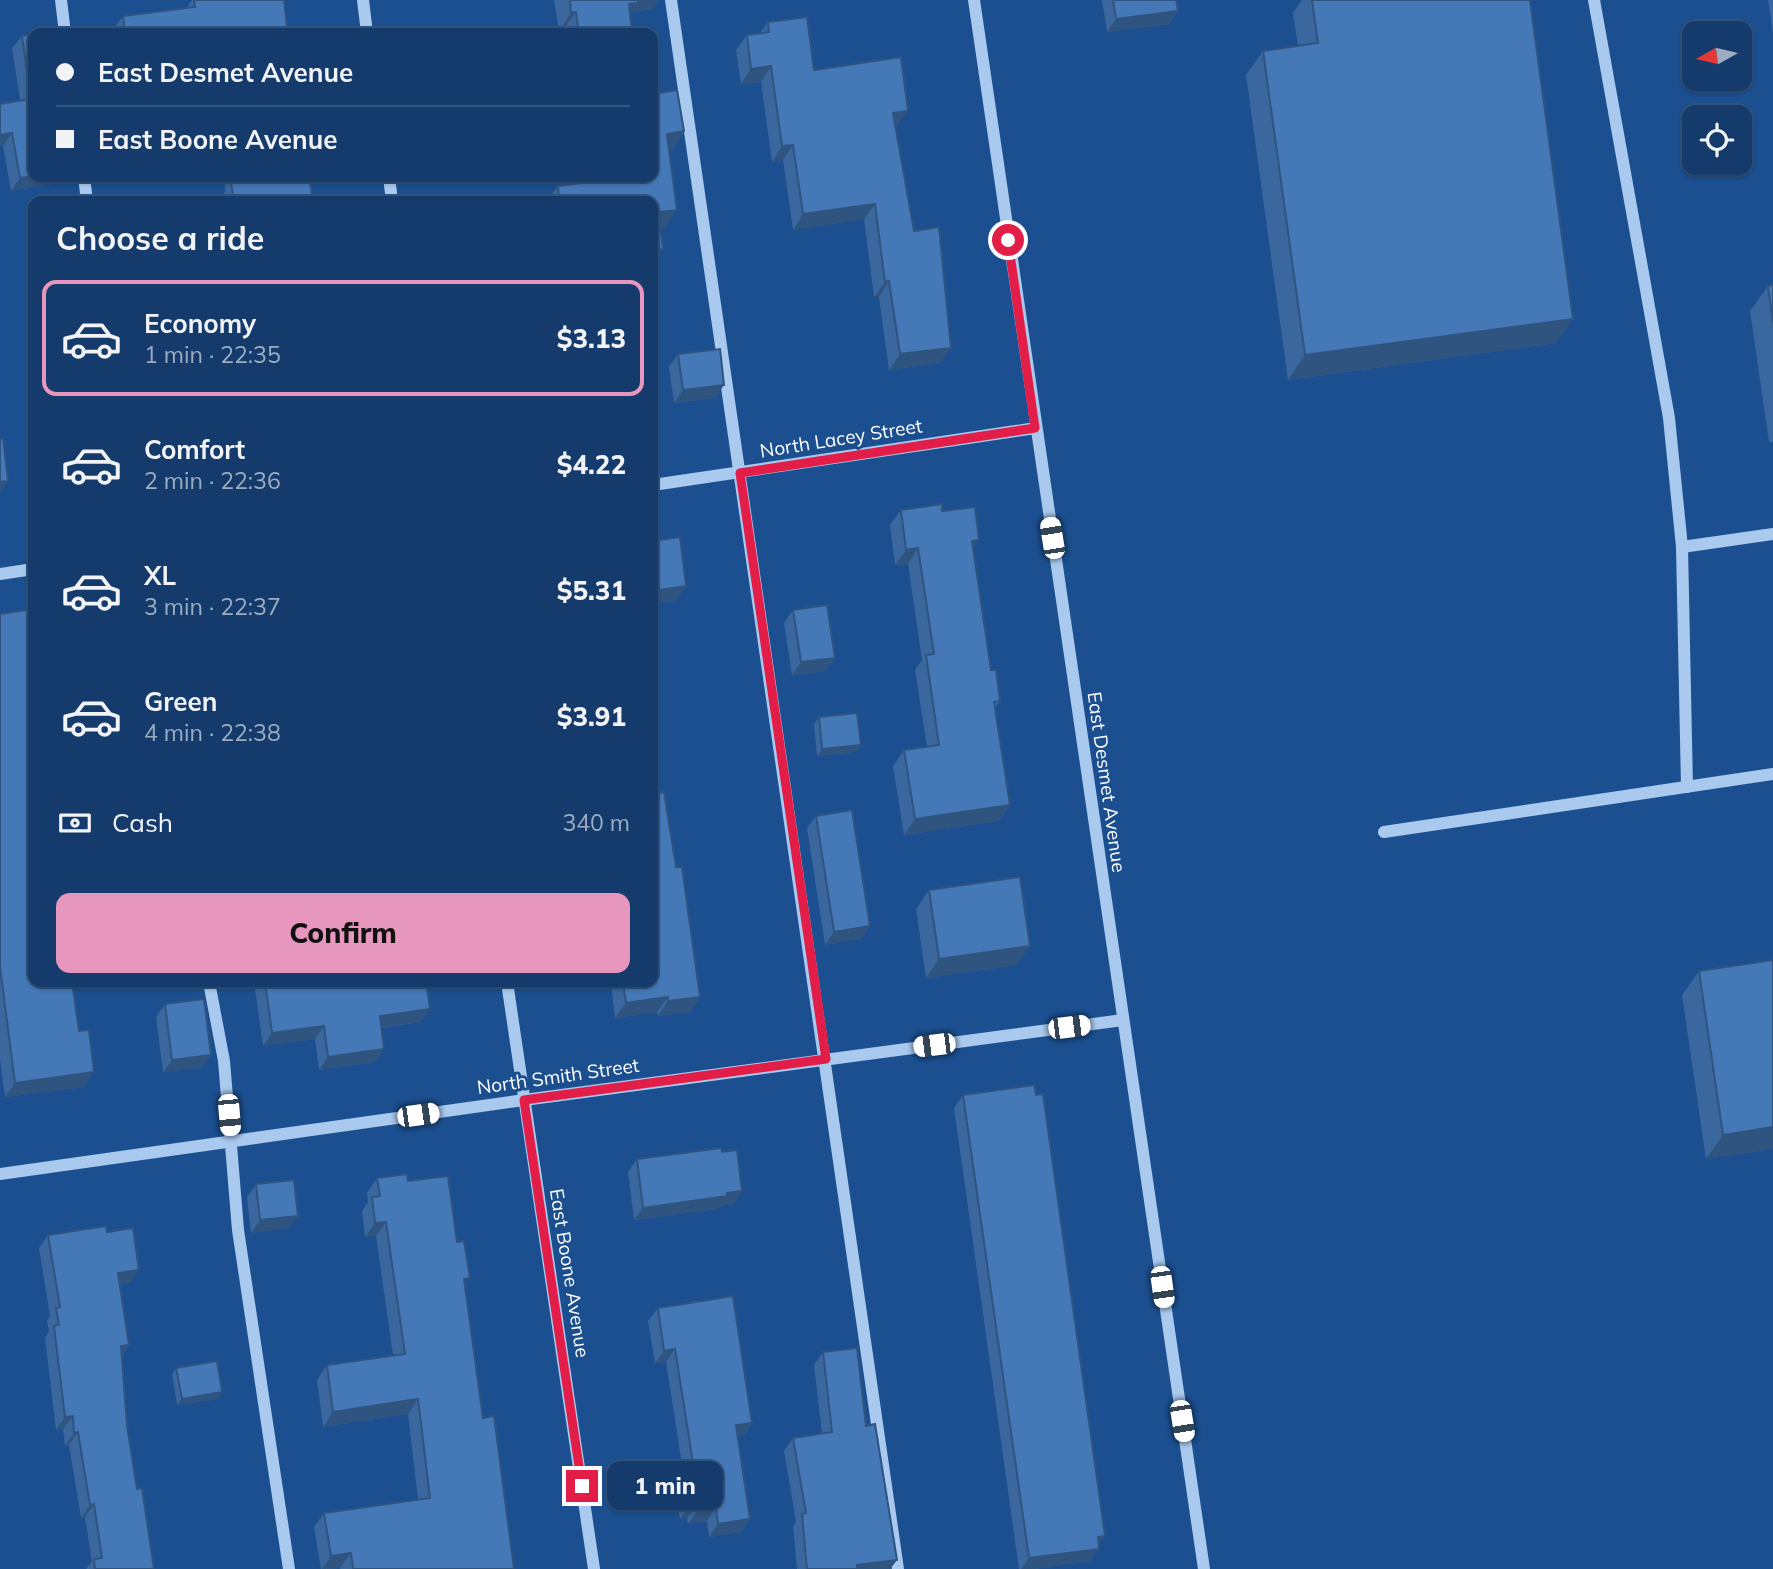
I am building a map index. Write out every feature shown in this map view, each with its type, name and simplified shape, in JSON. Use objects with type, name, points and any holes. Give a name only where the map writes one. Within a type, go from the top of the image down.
[{"type":"street","points":[[61,0],[64,28]]},
{"type":"street","points":[[363,0],[367,28]]},
{"type":"street","points":[[671,0],[706,260],[826,1059],[898,1569]]},
{"type":"street","name":"East Desmet Avenue","points":[[974,0],[1204,1569]]},
{"type":"street","points":[[1594,0],[1669,418],[1682,547],[1687,787]]},
{"type":"street","name":"North Lacey Street","points":[[658,484],[1035,428]]},
{"type":"street","points":[[1682,547],[1773,534]]},
{"type":"street","points":[[0,574],[28,570]]},
{"type":"street","points":[[1384,832],[1773,774]]},
{"type":"street","points":[[210,987],[224,1061],[240,1243],[289,1569]]},
{"type":"street","name":"East Boone Avenue","points":[[508,987],[594,1569]]},
{"type":"street","name":"North Smith Street","points":[[0,1174],[524,1100],[1123,1020]]},
{"type":"building","points":[[194,0],[284,0],[287,28],[124,28],[123,16],[195,7]]},
{"type":"building","points":[[570,0],[638,0],[638,3],[629,4],[631,28],[578,28],[576,12],[571,13]]},
{"type":"building","points":[[1113,0],[1176,0],[1178,11],[1116,19]]},
{"type":"building","points":[[1312,0],[1530,0],[1573,319],[1305,355],[1263,51],[1318,43]]},
{"type":"building","points":[[807,17],[814,70],[901,57],[908,111],[893,113],[914,231],[939,227],[951,348],[900,354],[889,281],[885,282],[875,204],[803,214],[793,145],[782,146],[771,66],[751,69],[747,35],[769,32],[768,22]]},
{"type":"building","points":[[28,35],[28,78],[22,36]]},
{"type":"building","points":[[677,90],[684,131],[667,134],[677,210],[659,212],[663,249],[658,250],[658,196],[559,196],[558,186],[589,182],[658,182],[658,93]]},
{"type":"building","points":[[28,99],[28,177],[20,178],[12,133],[0,135],[0,104]]},
{"type":"building","points":[[310,182],[312,196],[233,196],[231,183]]},
{"type":"building","points":[[1773,285],[1773,323],[1768,286]]},
{"type":"building","points":[[720,349],[724,385],[683,390],[678,354]]},
{"type":"building","points":[[3,438],[8,481],[0,482],[0,439]]},
{"type":"building","points":[[942,504],[942,511],[975,507],[979,540],[972,541],[991,670],[996,670],[1000,701],[994,702],[1010,805],[915,819],[904,750],[939,745],[926,655],[934,654],[918,548],[906,550],[901,510]]},
{"type":"building","points":[[680,537],[686,586],[658,590],[658,540]]},
{"type":"building","points":[[827,605],[835,658],[801,662],[793,610]]},
{"type":"building","points":[[28,610],[28,987],[73,987],[79,1031],[89,1030],[94,1072],[15,1083],[0,967],[0,614]]},
{"type":"building","points":[[857,713],[861,745],[822,749],[819,717]]},
{"type":"building","points":[[658,787],[659,793],[664,792],[676,867],[682,867],[700,997],[668,1001],[668,997],[626,1003],[624,987],[658,987]]},
{"type":"building","points":[[852,810],[870,926],[834,932],[816,816]]},
{"type":"building","points":[[1020,877],[1030,946],[939,959],[929,890]]},
{"type":"building","points":[[1773,960],[1773,1127],[1723,1135],[1699,971]]},
{"type":"building","points":[[266,987],[427,987],[430,1009],[380,1016],[384,1049],[328,1057],[324,1026],[272,1033]]},
{"type":"building","points":[[204,999],[211,1055],[172,1060],[165,1004]]},
{"type":"building","points":[[1034,1085],[1036,1095],[1043,1094],[1105,1536],[1098,1537],[1099,1549],[1029,1558],[963,1095]]},
{"type":"building","points":[[721,1148],[722,1152],[737,1150],[742,1191],[727,1193],[727,1196],[643,1208],[637,1159]]},
{"type":"building","points":[[407,1174],[408,1181],[448,1176],[457,1242],[464,1241],[470,1278],[464,1279],[483,1418],[494,1416],[514,1569],[353,1569],[351,1553],[331,1556],[324,1513],[430,1498],[418,1399],[333,1412],[327,1365],[405,1354],[386,1222],[375,1223],[372,1197],[380,1196],[377,1178]]},
{"type":"building","points":[[294,1180],[298,1216],[260,1220],[256,1184]]},
{"type":"building","points":[[106,1226],[107,1232],[133,1228],[139,1270],[118,1273],[129,1345],[121,1346],[127,1426],[137,1489],[142,1488],[154,1569],[95,1569],[94,1559],[102,1558],[94,1504],[90,1505],[78,1432],[74,1433],[73,1416],[65,1417],[54,1326],[59,1325],[56,1308],[60,1307],[48,1235]]},
{"type":"building","points":[[733,1296],[752,1423],[736,1425],[750,1519],[718,1524],[716,1508],[697,1511],[696,1505],[690,1506],[684,1470],[693,1468],[693,1463],[675,1349],[664,1351],[658,1308]]},
{"type":"building","points":[[857,1348],[866,1426],[875,1424],[897,1560],[857,1565],[857,1569],[807,1569],[802,1514],[806,1513],[793,1438],[832,1432],[823,1352]]},
{"type":"building","points":[[217,1361],[222,1392],[182,1399],[176,1368]]},
{"type":"route","points":[[582,1486],[524,1100],[826,1059],[740,473],[1035,428],[1008,240]]}]
